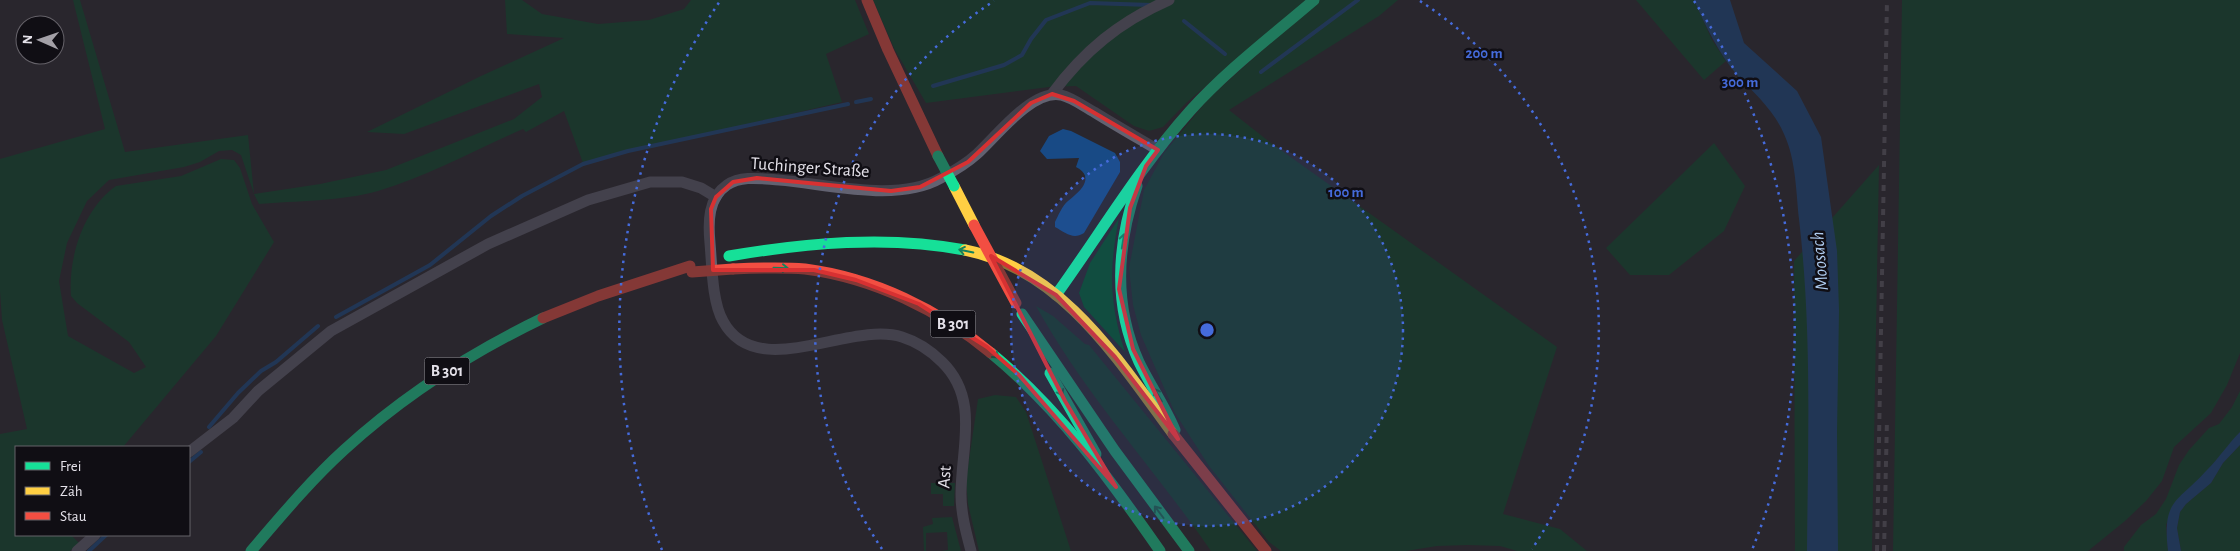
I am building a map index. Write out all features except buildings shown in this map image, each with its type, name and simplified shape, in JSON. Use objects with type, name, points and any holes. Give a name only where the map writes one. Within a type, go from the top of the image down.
[{"type":"main road","points":[[867,0],[888,50],[938,156],[1022,314],[1115,451],[1189,551]]},
{"type":"main road","points":[[1056,295],[1146,166],[1205,96],[1314,0]]},
{"type":"main road","points":[[1146,166],[1126,222],[1120,261],[1119,289],[1123,315],[1133,348],[1165,407],[1178,440]]},
{"type":"main road","name":"B 301","points":[[251,551],[284,512],[344,451],[415,393],[454,367],[542,318],[610,291],[657,276],[691,269],[729,256],[795,245],[837,242],[891,242],[948,248],[985,256],[1017,271],[1056,295],[1087,325],[1115,357],[1266,551]]},
{"type":"main road","name":"B 301","points":[[691,269],[795,268],[840,275],[885,289],[919,304],[987,347],[1019,375],[1041,397],[1116,487]]},
{"type":"main road","name":"B 301","points":[[1022,314],[1065,401],[1116,487],[1160,551]]},
{"type":"street","points":[[1052,94],[1087,52],[1133,19],[1169,0]]},
{"type":"street","points":[[1052,94],[1074,101],[1158,150]]},
{"type":"street","name":"Tuchinger Straße","points":[[716,197],[725,186],[733,182],[757,178],[892,191],[920,187],[937,180],[968,162],[1031,104],[1052,94]]},
{"type":"street","points":[[190,451],[233,418],[258,391],[331,331],[488,244],[558,213],[627,188],[650,182],[673,180],[701,188],[716,197]]},
{"type":"street","name":"Ast","points":[[716,197],[710,209],[709,222],[717,304],[723,322],[733,334],[754,346],[780,350],[868,333],[901,336],[924,347],[946,366],[957,381],[966,405],[961,509],[971,551]]},
{"type":"street","points":[[77,551],[94,536]]},
{"type":"highlighted area","points":[[1052,94],[1074,101],[1158,150],[1146,166],[1130,208],[1119,289],[1133,349],[1178,439],[1115,357],[1056,295],[991,256],[1065,401],[1116,487],[1019,375],[987,347],[919,304],[856,280],[814,270],[713,270],[711,209],[716,197],[733,182],[757,178],[891,191],[920,187],[968,162],[1031,103]]},
{"type":"green space","points":[[73,0],[80,0],[125,152],[248,135],[254,194],[241,155],[232,150],[219,151],[200,162],[184,167],[109,180],[87,201],[67,243],[59,281],[68,336],[134,373],[146,367],[129,342],[77,303],[71,296],[72,266],[80,235],[86,221],[95,208],[104,196],[116,186],[181,176],[221,159],[234,160],[240,168],[252,204],[274,242],[216,336],[124,446],[15,446],[15,536],[72,536],[79,543],[70,551],[0,551],[0,434],[27,429],[2,320],[0,291],[0,159],[105,129]]},
{"type":"green space","points":[[505,0],[522,0],[542,14],[598,24],[649,20],[684,9],[691,0],[855,0],[869,34],[826,54],[842,102],[583,163],[564,111],[526,132],[523,129],[433,170],[378,191],[335,199],[259,204],[254,194],[320,184],[386,170],[514,119],[542,97],[539,84],[404,134],[367,132],[564,38],[507,34]]},
{"type":"green space","points":[[873,0],[1306,0],[1186,103],[1163,127],[1149,131],[1134,126],[1076,86],[1049,87],[926,103],[895,50]]},
{"type":"green space","points":[[1319,0],[1398,0],[1379,16],[1229,110],[1271,143],[1557,347],[1503,514],[1560,529],[1587,551],[1517,551],[1500,546],[1468,545],[1437,546],[1406,551],[1281,551],[1269,542],[1209,466],[1175,413],[1141,335],[1133,305],[1129,268],[1144,190],[1164,153],[1209,98]]},
{"type":"green space","points":[[1636,0],[1694,0],[1712,40],[1726,61],[1704,80]]},
{"type":"green space","points":[[1902,0],[2240,0],[2240,353],[2227,385],[2211,413],[2174,447],[2162,481],[2146,501],[2125,521],[2088,551],[1893,551]]},
{"type":"green space","points":[[1714,143],[1745,186],[1724,231],[1669,275],[1630,275],[1606,248]]},
{"type":"green space","points":[[1879,165],[1872,551],[1795,551],[1794,261]]},
{"type":"green space","points":[[1119,218],[1113,253],[1112,285],[1116,317],[1125,352],[1084,307],[1079,293],[1090,263]]},
{"type":"green space","points":[[1036,306],[1053,316],[1085,344],[1089,345],[1257,551],[1211,551],[1098,401],[1055,339]]},
{"type":"green space","points":[[2240,391],[2240,432],[2207,471],[2176,501],[2166,525],[2168,551],[2124,551],[2124,547],[2141,525],[2156,514],[2166,499],[2179,465],[2189,450],[2209,428],[2219,424],[2232,407]]},
{"type":"green space","points":[[995,395],[1016,397],[1026,412],[1071,551],[979,551],[968,504],[966,480],[978,399]]},
{"type":"green space","points":[[2240,445],[2240,551],[2181,551],[2177,528],[2180,512],[2186,504],[2211,483],[2223,463]]},
{"type":"green space","points":[[931,483],[955,483],[954,506],[943,506],[943,494],[931,494]]},
{"type":"green space","points":[[952,517],[961,551],[941,551],[948,550],[947,532],[926,533],[926,551],[924,551],[923,527],[933,524],[932,518]]},
{"type":"water","name":"Moosach","points":[[1694,0],[1730,0],[1744,43],[1797,91],[1821,137],[1837,251],[1839,310],[1838,551],[1807,551],[1808,343],[1803,260],[1791,154],[1784,134],[1775,117],[1737,75],[1724,57],[1708,30]]},
{"type":"water","points":[[1063,129],[1071,131],[1115,153],[1120,162],[1120,172],[1084,233],[1076,236],[1055,227],[1055,222],[1060,211],[1084,185],[1085,176],[1076,167],[1079,158],[1047,159],[1040,151],[1049,136]]},
{"type":"water","points":[[2240,432],[2240,445],[2223,463],[2211,483],[2186,504],[2180,512],[2177,528],[2181,551],[2168,551],[2167,521],[2174,503]]},
{"type":"waterway","points":[[1261,72],[1358,0]]},
{"type":"waterway","points":[[933,86],[1004,65],[1022,55],[1031,39],[1046,20],[1090,3],[1151,5]]},
{"type":"waterway","points":[[1184,21],[1225,54]]},
{"type":"waterway","points":[[856,102],[871,99]]},
{"type":"waterway","points":[[336,317],[430,265],[491,216],[522,196],[583,164],[628,151],[848,104]]},
{"type":"waterway","points":[[209,427],[238,393],[261,371],[276,362],[318,326]]},
{"type":"waterway","points":[[190,461],[201,452]]},
{"type":"waterway","points":[[89,551],[105,536]]},
{"type":"railway","points":[[1877,551],[1887,0]]},
{"type":"railway","points":[[1884,551],[1887,419]]},
{"type":"traffic: fast","points":[[1056,295],[1137,178],[1190,111],[1234,67],[1314,0]]},
{"type":"traffic: fast","points":[[938,156],[954,186]]},
{"type":"traffic: fast","points":[[1137,186],[1130,208],[1122,252],[1122,297],[1125,319],[1139,362],[1175,430]]},
{"type":"traffic: fast","points":[[729,256],[787,247],[847,242],[936,245],[965,250]]},
{"type":"traffic: fast","points":[[1022,314],[1115,451],[1189,551]]},
{"type":"traffic: fast","points":[[251,551],[319,474],[366,430],[438,377],[489,346],[543,318]]},
{"type":"traffic: fast","points":[[991,353],[1039,397],[1061,421],[1102,471],[1160,551]]},
{"type":"traffic: fast","points":[[1050,373],[1096,454]]},
{"type":"traffic: slow","points":[[954,186],[974,225]]},
{"type":"traffic: slow","points":[[965,250],[1000,261],[1031,277],[1059,297],[1109,349],[1173,434]]},
{"type":"traffic: jam","points":[[867,0],[888,50],[938,156]]},
{"type":"traffic: jam","points":[[974,225],[1016,303]]},
{"type":"traffic: jam","points":[[543,318],[598,296],[690,266]]},
{"type":"traffic: jam","points":[[733,269],[805,269],[831,273],[856,280],[904,298],[927,310],[971,337],[991,353]]},
{"type":"traffic: jam","points":[[692,272],[733,269]]},
{"type":"traffic: jam","points":[[1173,434],[1266,551]]}]
